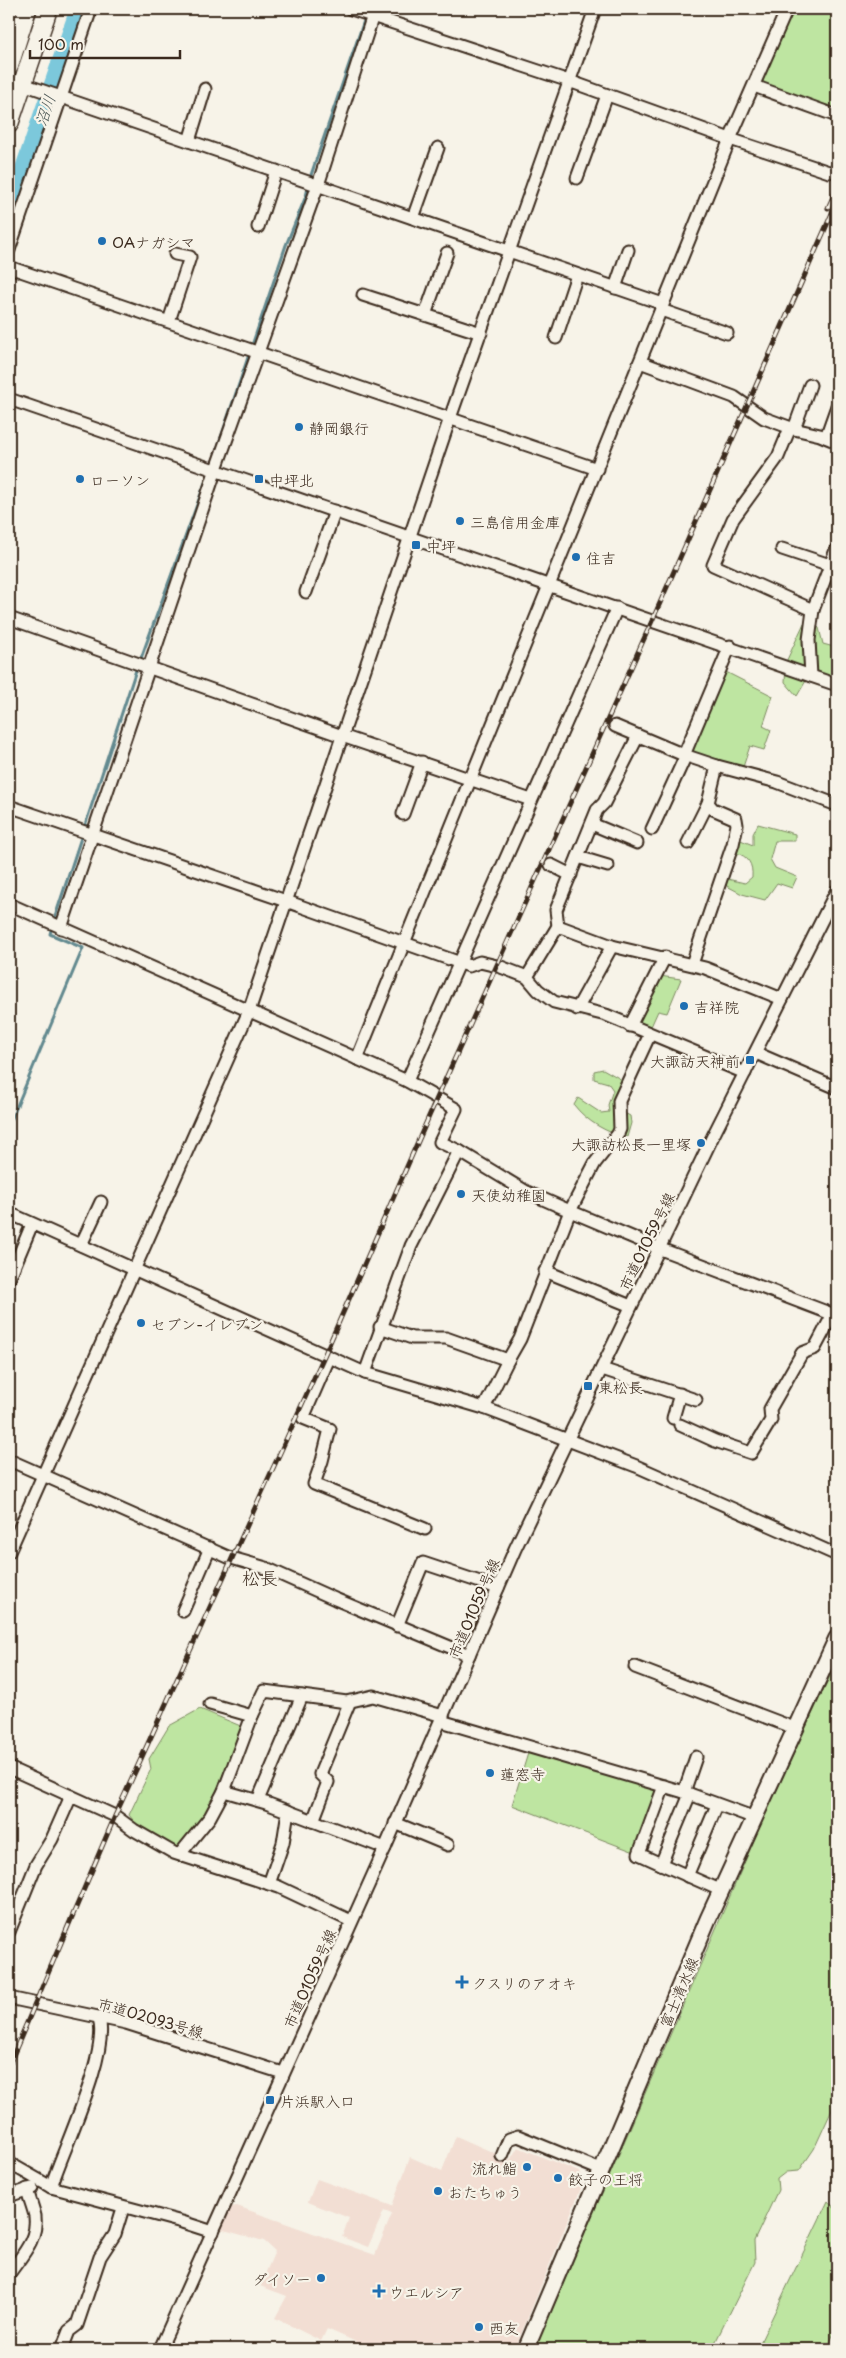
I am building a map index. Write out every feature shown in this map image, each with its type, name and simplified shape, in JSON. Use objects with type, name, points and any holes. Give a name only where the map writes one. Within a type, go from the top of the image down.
[{"type":"highway","points":[[9,66],[27,9]]},
{"type":"highway","points":[[9,124],[29,87],[48,9]]},
{"type":"main road","name":"富士清水線","points":[[526,2349],[720,1890],[837,1638]]},
{"type":"street","points":[[9,250],[91,9]]},
{"type":"street","points":[[351,9],[374,12],[730,139],[829,172]]},
{"type":"street","points":[[9,1552],[249,1011],[450,418],[594,9]]},
{"type":"street","points":[[357,1059],[730,139],[787,9]]},
{"type":"street","points":[[61,928],[216,469],[318,185],[374,12]]},
{"type":"street","points":[[754,86],[837,116]]},
{"type":"street","points":[[29,87],[615,288],[727,333]]},
{"type":"street","points":[[189,141],[205,89]]},
{"type":"street","points":[[577,178],[608,95]]},
{"type":"street","points":[[413,218],[438,148]]},
{"type":"street","points":[[258,227],[276,171]]},
{"type":"street","points":[[615,288],[628,250]]},
{"type":"street","points":[[425,315],[447,253]]},
{"type":"street","points":[[170,321],[190,258],[175,254]]},
{"type":"street","points":[[9,267],[258,351],[596,469]]},
{"type":"street","points":[[556,338],[577,275]]},
{"type":"street","points":[[363,295],[480,333]]},
{"type":"street","points":[[640,362],[734,397],[764,418],[792,429],[826,437],[837,442]]},
{"type":"street","points":[[810,385],[778,457],[733,519],[713,565],[813,610]]},
{"type":"street","points":[[9,399],[730,646],[837,685]]},
{"type":"street","points":[[826,437],[837,406]]},
{"type":"street","points":[[306,592],[335,511]]},
{"type":"street","points":[[782,549],[830,565]]},
{"type":"street","points":[[811,676],[809,640],[813,610],[837,551]]},
{"type":"street","points":[[407,1081],[617,608]]},
{"type":"street","points":[[9,618],[342,736],[472,778],[532,800]]},
{"type":"street","points":[[652,829],[730,646]]},
{"type":"street","points":[[615,726],[685,755],[717,766],[778,782],[837,805]]},
{"type":"street","points":[[527,977],[558,926],[556,910],[578,856],[592,824],[638,736]]},
{"type":"street","points":[[404,814],[422,762]]},
{"type":"street","points":[[688,843],[708,803],[717,766]]},
{"type":"street","points":[[692,964],[733,844],[737,825],[736,820],[713,809],[708,803]]},
{"type":"street","points":[[9,806],[469,966],[480,962],[492,964],[527,977],[538,990],[554,1002],[606,1015],[744,1074]]},
{"type":"street","points":[[592,824],[636,843]]},
{"type":"street","points":[[578,856],[608,866]]},
{"type":"street","points":[[551,865],[571,875]]},
{"type":"street","name":"市道01059号線","points":[[160,2349],[385,1848],[498,1588],[658,1248],[837,890]]},
{"type":"street","points":[[9,904],[407,1081],[456,1109],[440,1142],[459,1151],[525,1191],[658,1248],[835,1315],[815,1348],[802,1353],[770,1409],[771,1420],[751,1453],[715,1441],[676,1422],[680,1394]]},
{"type":"street","points":[[558,926],[612,946],[692,964],[782,999]]},
{"type":"street","points":[[577,1009],[612,946]]},
{"type":"street","points":[[630,1026],[665,957]]},
{"type":"street","points":[[484,1408],[520,1339],[570,1211],[594,1163],[618,1134],[620,1129],[619,1101],[650,1034]]},
{"type":"street","points":[[756,1053],[837,1088]]},
{"type":"street","points":[[365,1373],[380,1327],[411,1246],[459,1151]]},
{"type":"street","points":[[81,1245],[101,1202]]},
{"type":"street","points":[[9,1213],[365,1373],[484,1408],[568,1440],[692,1490],[837,1555]]},
{"type":"street","points":[[9,1279],[32,1224]]},
{"type":"street","points":[[546,1271],[631,1306]]},
{"type":"street","points":[[380,1327],[412,1338],[446,1338],[508,1360]]},
{"type":"street","points":[[329,1358],[303,1418],[330,1429],[314,1484],[425,1529]]},
{"type":"street","points":[[602,1369],[696,1400]]},
{"type":"street","points":[[9,1460],[228,1557],[266,1568],[397,1626],[470,1655]]},
{"type":"street","points":[[183,1611],[210,1548]]},
{"type":"street","points":[[397,1626],[423,1563],[498,1588]]},
{"type":"street","points":[[635,1667],[794,1728]]},
{"type":"street","points":[[180,1854],[210,1816],[224,1791],[252,1716],[264,1691],[350,1701],[373,1696],[442,1719],[687,1793],[752,1820]]},
{"type":"street","points":[[258,1800],[302,1696]]},
{"type":"street","points":[[313,1821],[328,1782],[320,1774],[350,1701]]},
{"type":"street","points":[[210,1704],[252,1716]]},
{"type":"street","points":[[661,1864],[687,1793],[696,1757]]},
{"type":"street","points":[[9,1768],[115,1816],[134,1830],[180,1854],[269,1884],[352,1922]]},
{"type":"street","points":[[664,1786],[639,1854],[720,1890]]},
{"type":"street","points":[[224,1791],[288,1810],[385,1848]]},
{"type":"street","points":[[9,1932],[36,1866],[52,1840],[71,1796]]},
{"type":"street","points":[[687,1876],[717,1805]]},
{"type":"street","points":[[269,1884],[283,1843],[288,1810]]},
{"type":"street","points":[[395,1823],[448,1845]]},
{"type":"street","name":"市道02093号線","points":[[9,1998],[112,2020],[283,2073]]},
{"type":"street","points":[[51,2187],[93,2073],[101,2031],[99,2018]]},
{"type":"street","points":[[502,2156],[509,2139],[518,2136],[601,2170]]},
{"type":"street","points":[[9,2164],[51,2187],[123,2208],[182,2222],[212,2232]]},
{"type":"street","points":[[9,2196],[27,2189],[51,2187]]},
{"type":"street","points":[[9,2274],[34,2233],[35,2217],[27,2189]]},
{"type":"street","points":[[62,2349],[69,2330],[77,2325],[100,2257],[115,2234],[123,2208]]},
{"type":"shaded area","points":[[456,2136],[510,2160],[518,2147],[579,2172],[584,2181],[515,2349],[372,2349],[327,2329],[321,2341],[275,2318],[287,2296],[260,2286],[275,2251],[264,2241],[220,2229],[230,2207],[237,2206],[375,2255],[392,2214],[384,2211],[368,2247],[342,2237],[349,2218],[308,2202],[317,2179],[392,2206],[410,2157],[442,2171]]},
{"type":"green space","points":[[792,9],[837,9],[837,111],[760,82]]},
{"type":"green space","points":[[812,622],[819,628],[823,644],[834,647],[837,682],[810,674],[797,696],[785,682],[786,662],[804,623]]},
{"type":"green space","points":[[724,671],[773,696],[763,726],[771,730],[764,750],[750,746],[743,767],[692,753],[690,750]]},
{"type":"green space","points":[[758,824],[795,834],[795,841],[775,841],[770,859],[775,868],[797,877],[792,888],[777,883],[765,900],[742,894],[725,885],[727,879],[745,883],[752,877],[752,868],[747,858],[736,853],[738,839],[753,845],[753,834]]},
{"type":"green space","points":[[659,976],[681,979],[667,1013],[658,1011],[649,1031],[634,1026]]},
{"type":"green space","points":[[603,1069],[624,1081],[621,1111],[630,1116],[631,1123],[627,1137],[612,1133],[598,1126],[574,1105],[578,1098],[601,1113],[609,1112],[608,1105],[613,1090],[608,1083],[594,1079],[594,1071]]},
{"type":"green space","points":[[837,1661],[837,2099],[814,2149],[799,2171],[786,2172],[777,2179],[778,2190],[754,2241],[755,2262],[712,2349],[535,2349],[761,1824]]},
{"type":"green space","points":[[200,1709],[243,1727],[206,1815],[178,1850],[139,1828],[129,1815],[151,1769],[149,1759],[169,1726]]},
{"type":"green space","points":[[529,1750],[659,1791],[637,1853],[512,1805]]},
{"type":"green space","points":[[828,2201],[837,2211],[837,2326],[827,2349],[757,2349]]},
{"type":"waterway","name":"沼川","points":[[9,212],[79,9]]},
{"type":"waterway","points":[[140,661],[214,458],[286,245],[306,196],[311,175],[368,9]]},
{"type":"waterway","points":[[54,920],[137,667]]},
{"type":"waterway","points":[[9,1125],[83,948],[50,934],[52,926]]},
{"type":"railway","points":[[828,208],[837,188]]},
{"type":"railway","points":[[9,2065],[115,1816],[324,1356],[437,1098],[652,621],[837,202]]},
{"type":"place","name":"OAナガシマ","points":[[102,241]]},
{"type":"place","name":"静岡銀行","points":[[299,427]]},
{"type":"place","name":"ローソン","points":[[80,479]]},
{"type":"place","name":"中坪北","points":[[259,479]]},
{"type":"place","name":"三島信用金庫","points":[[460,521]]},
{"type":"place","name":"中坪","points":[[416,545]]},
{"type":"place","name":"住吉","points":[[576,557]]},
{"type":"place","name":"吉祥院","points":[[684,1006]]},
{"type":"place","name":"大諏訪天神前","points":[[750,1060]]},
{"type":"place","name":"大諏訪松長一里塚","points":[[701,1143]]},
{"type":"place","name":"天使幼稚園","points":[[461,1194]]},
{"type":"place","name":"セブン-イレブン","points":[[141,1323]]},
{"type":"place","name":"東松長","points":[[588,1386]]},
{"type":"place","name":"蓮窓寺","points":[[490,1773]]},
{"type":"place","name":"クスリのアオキ","points":[[462,1982]]},
{"type":"place","name":"片浜駅入口","points":[[270,2100]]},
{"type":"place","name":"流れ鮨","points":[[527,2167]]},
{"type":"place","name":"餃子の王将","points":[[558,2178]]},
{"type":"place","name":"おたちゅう","points":[[438,2191]]},
{"type":"place","name":"ダイソー","points":[[321,2278]]},
{"type":"place","name":"ウエルシア","points":[[379,2291]]},
{"type":"place","name":"西友","points":[[479,2327]]},
{"type":"district","name":"松長","points":[[260,1577]]}]
